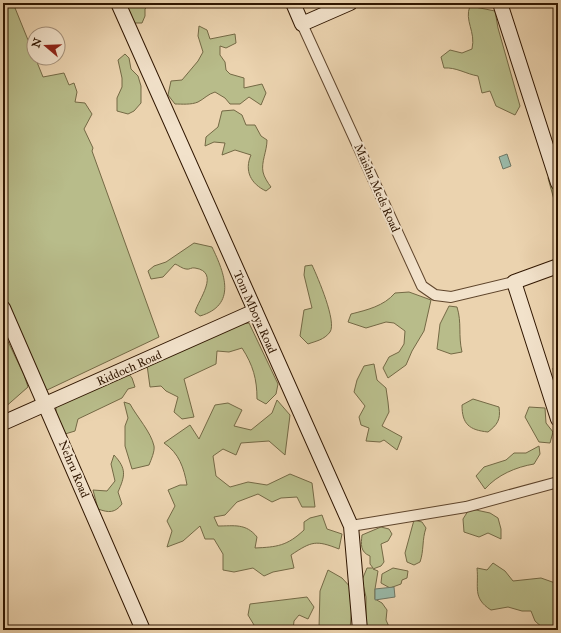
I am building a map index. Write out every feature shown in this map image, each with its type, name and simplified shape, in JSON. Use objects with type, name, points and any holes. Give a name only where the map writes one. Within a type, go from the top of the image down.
[{"type":"street","name":"Tom Mboya Road","points":[[118,3],[350,526],[360,630]]},
{"type":"street","name":"Maisha Meds Road","points":[[293,3],[422,286],[435,295],[451,297],[514,282]]},
{"type":"street","points":[[302,24],[350,3]]},
{"type":"street","points":[[500,3],[558,183]]},
{"type":"street","points":[[558,266],[514,282],[558,419]]},
{"type":"street","name":"Nehru Road","points":[[3,308],[143,630]]},
{"type":"street","name":"Riddoch Road","points":[[3,423],[255,311]]},
{"type":"street","points":[[350,526],[466,507],[558,482]]},
{"type":"green space","points":[[3,3],[13,3],[26,35],[26,66],[39,66],[43,77],[64,73],[69,85],[74,83],[77,92],[75,102],[85,103],[92,114],[84,129],[93,148],[92,151],[159,337],[45,391],[3,294]]},
{"type":"green space","points":[[123,3],[150,3],[145,9],[145,16],[142,23],[134,23]]},
{"type":"green space","points":[[470,6],[495,11],[498,28],[520,106],[515,115],[496,106],[490,91],[482,93],[478,76],[444,68],[441,57],[450,50],[462,53],[472,49],[473,37],[468,17]]},
{"type":"green space","points":[[199,26],[207,30],[210,39],[235,34],[236,43],[226,48],[220,46],[220,55],[225,62],[226,70],[230,74],[244,78],[244,88],[262,84],[266,93],[261,105],[249,97],[240,104],[230,104],[225,98],[215,92],[195,103],[175,104],[168,95],[171,81],[182,80],[198,61],[203,52],[198,36]]},
{"type":"green space","points":[[125,54],[129,58],[131,69],[138,76],[141,86],[141,103],[134,111],[128,114],[117,111],[117,98],[122,87],[122,78],[118,60]]},
{"type":"green space","points":[[234,110],[242,115],[246,125],[255,125],[261,136],[267,140],[263,160],[263,172],[271,187],[266,191],[256,185],[250,176],[248,166],[251,155],[235,150],[222,155],[225,143],[214,142],[205,146],[206,137],[218,127],[222,111]]},
{"type":"green space","points":[[558,160],[558,214],[548,178]]},
{"type":"green space","points":[[194,243],[212,247],[221,268],[225,288],[219,304],[212,311],[200,316],[195,312],[206,287],[206,275],[203,271],[194,268],[185,269],[175,264],[163,277],[151,279],[148,271],[154,266],[166,262]]},
{"type":"green space","points":[[312,265],[326,300],[331,319],[331,327],[330,332],[325,337],[308,344],[300,336],[304,310],[312,308],[304,275],[305,266]]},
{"type":"green space","points":[[409,292],[431,300],[424,331],[412,351],[406,365],[388,378],[383,368],[389,357],[399,352],[404,344],[405,331],[394,323],[386,322],[366,328],[348,322],[351,314],[380,304],[395,293]]},
{"type":"green space","points":[[449,306],[457,307],[462,352],[451,354],[437,349],[440,324]]},
{"type":"green space","points":[[249,323],[278,384],[276,394],[266,404],[257,399],[254,372],[242,348],[229,352],[217,351],[216,364],[184,379],[194,417],[182,419],[174,412],[178,397],[166,391],[161,386],[150,387],[147,365],[234,325]]},
{"type":"green space","points":[[3,331],[24,375],[28,387],[3,409],[3,389],[7,387],[3,372]]},
{"type":"green space","points":[[374,364],[377,380],[386,388],[388,402],[389,412],[382,426],[402,437],[397,450],[384,440],[380,442],[366,441],[369,428],[361,425],[359,417],[365,406],[354,392],[357,380],[364,366]]},
{"type":"green space","points":[[558,365],[558,409],[553,368]]},
{"type":"green space","points":[[127,372],[132,378],[135,387],[128,389],[122,398],[78,419],[75,431],[65,434],[56,414],[56,405]]},
{"type":"green space","points":[[473,399],[499,407],[498,422],[488,432],[471,428],[463,417],[462,405]]},
{"type":"green space","points":[[277,400],[290,415],[285,455],[269,441],[241,443],[236,455],[223,449],[213,456],[216,476],[230,487],[248,482],[267,485],[290,474],[312,483],[315,507],[302,507],[297,497],[281,498],[272,502],[258,494],[237,502],[225,515],[214,517],[218,526],[239,526],[249,529],[257,537],[255,548],[281,545],[304,530],[304,522],[310,518],[322,515],[327,529],[342,534],[339,549],[325,544],[314,543],[291,555],[294,568],[273,572],[264,576],[253,568],[234,572],[223,570],[223,554],[214,539],[205,539],[200,526],[183,541],[167,547],[172,531],[167,521],[175,506],[168,490],[180,485],[187,485],[180,461],[174,451],[164,443],[190,425],[199,439],[215,405],[228,403],[242,410],[234,426],[251,430],[272,413]]},
{"type":"green space","points":[[124,402],[130,404],[147,430],[154,446],[153,456],[149,465],[132,469],[125,446],[125,426],[128,418]]},
{"type":"green space","points":[[529,407],[545,408],[546,423],[553,432],[550,443],[539,442],[525,417]]},
{"type":"green space","points":[[539,446],[540,454],[534,464],[507,472],[485,489],[476,476],[484,467],[506,460],[514,453],[526,453]]},
{"type":"green space","points":[[114,455],[121,464],[124,473],[118,492],[122,504],[114,511],[105,511],[98,509],[93,490],[107,491],[115,481],[111,464]]},
{"type":"green space","points":[[476,510],[490,513],[498,518],[501,529],[501,539],[488,533],[479,537],[464,532],[463,519],[468,511]]},
{"type":"green space","points":[[414,520],[422,522],[426,528],[420,562],[414,565],[407,562],[405,553]]},
{"type":"green space","points":[[381,527],[389,529],[392,534],[388,541],[381,544],[384,562],[381,566],[373,569],[378,571],[375,599],[382,603],[387,610],[386,620],[390,629],[366,630],[366,597],[362,580],[367,568],[373,568],[370,564],[370,556],[364,552],[362,547],[362,535]]},
{"type":"green space","points":[[493,563],[505,571],[513,581],[541,578],[558,584],[558,619],[553,626],[544,629],[535,621],[531,611],[522,611],[508,607],[491,610],[485,606],[481,601],[478,592],[477,568],[487,570]]},
{"type":"green space","points":[[393,568],[408,571],[407,578],[402,580],[401,584],[390,588],[381,583],[382,574]]},
{"type":"green space","points":[[328,570],[342,578],[353,590],[350,630],[320,630],[319,628],[320,591]]},
{"type":"green space","points":[[307,597],[314,607],[308,619],[299,615],[294,621],[293,630],[257,630],[248,615],[250,604]]},
{"type":"shaded area","points":[[507,154],[511,166],[503,169],[499,157]]},
{"type":"shaded area","points":[[394,587],[395,597],[375,600],[375,589]]}]
